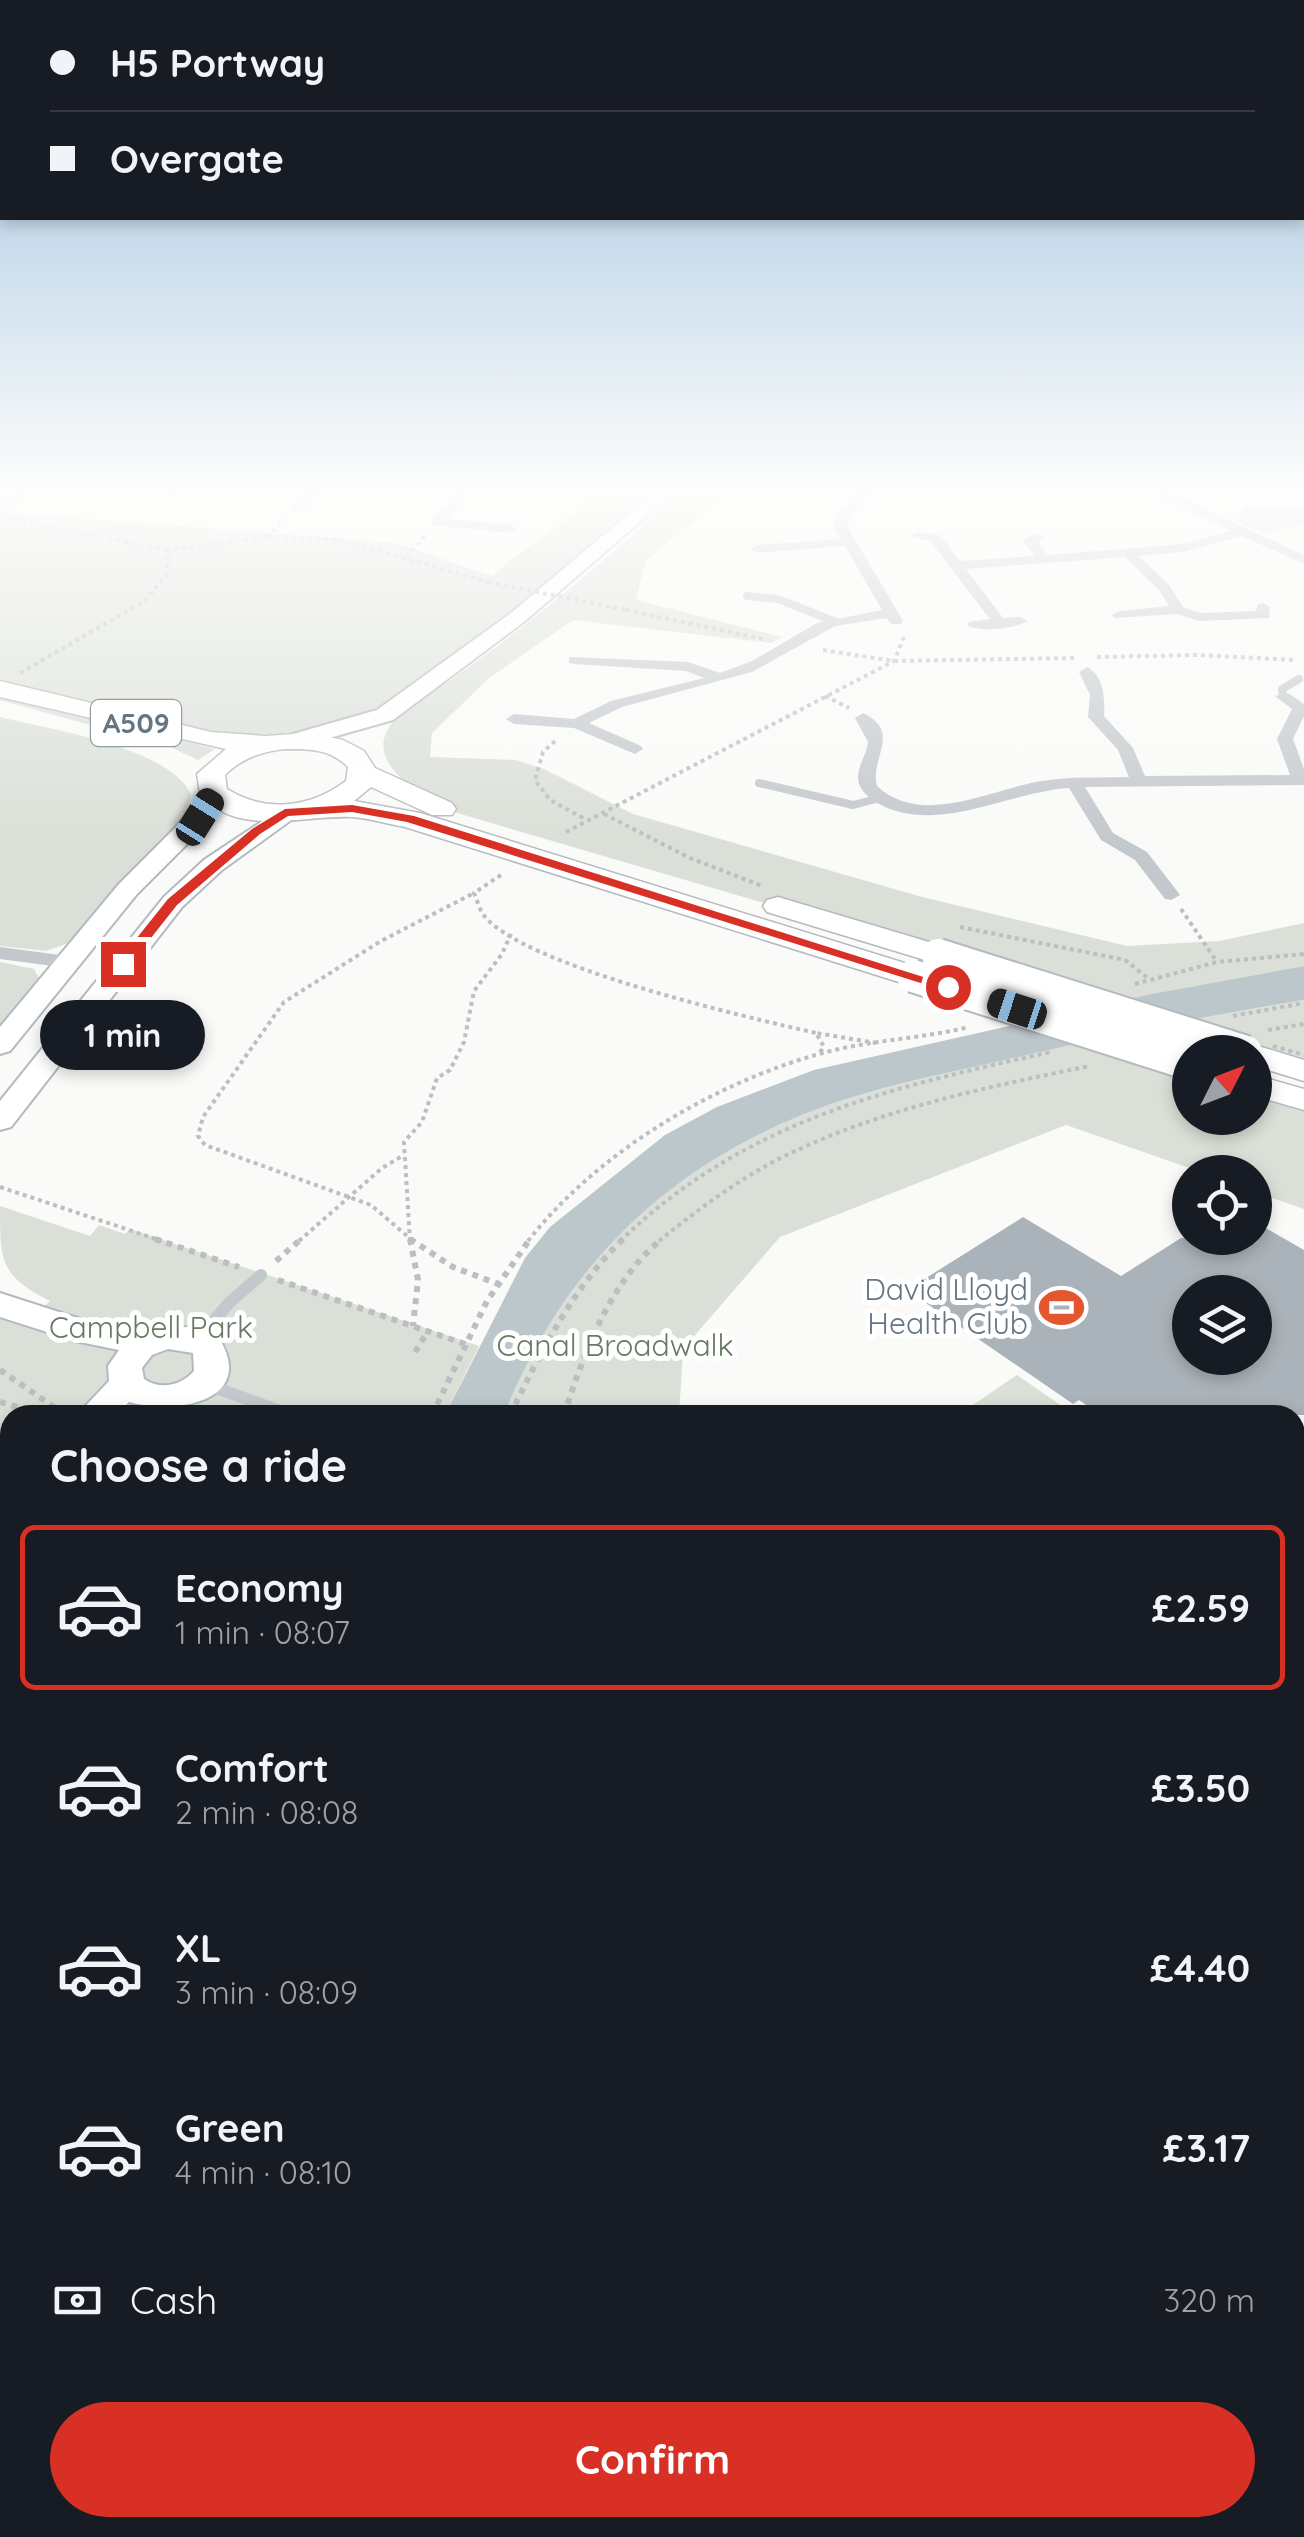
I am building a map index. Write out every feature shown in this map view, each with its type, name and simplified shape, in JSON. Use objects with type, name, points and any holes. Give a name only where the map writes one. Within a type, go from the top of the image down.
[{"type":"main road","name":"A509","points":[[0,689],[211,740],[333,746],[360,766],[430,805],[1213,1035]]},
{"type":"main road","name":"A509","points":[[0,708],[141,744],[181,762],[242,809],[295,812],[352,808],[410,818],[933,952],[1172,1056]]},
{"type":"main road","name":"A509","points":[[212,789],[212,774],[220,763],[243,750],[284,741]]},
{"type":"main road","points":[[295,812],[347,795],[358,784],[360,766]]},
{"type":"main road","name":"A509","points":[[1272,1064],[1301,1090]]},
{"type":"main road","name":"A509","points":[[1272,1087],[1301,1090]]},
{"type":"street","points":[[284,741],[384,716],[527,608]]},
{"type":"street","points":[[578,724],[598,709],[622,700],[748,668],[836,622],[893,617],[888,608]]},
{"type":"street","points":[[988,608],[999,622]]},
{"type":"street","points":[[1118,614],[1178,610],[1200,616],[1263,611],[1278,628]]},
{"type":"street","points":[[974,625],[1020,621]]},
{"type":"street","points":[[574,660],[688,667],[719,678]]},
{"type":"street","points":[[1087,672],[1098,696],[1096,716],[1126,748],[1138,781]]},
{"type":"street","points":[[864,718],[876,730],[879,744],[866,775],[868,787],[880,798],[902,806],[936,808],[984,802],[1032,787],[1074,783],[1302,780],[1285,739],[1300,708],[1283,696]]},
{"type":"street","points":[[360,766],[384,716]]},
{"type":"street","points":[[514,719],[578,724],[635,749]]},
{"type":"street","points":[[1074,783],[1107,836],[1141,856],[1171,895]]},
{"type":"street","points":[[0,1045],[128,889],[200,817],[212,789]]},
{"type":"street","points":[[0,1121],[173,902],[213,865],[295,812]]},
{"type":"street","points":[[0,953],[68,962]]},
{"type":"street","points":[[0,1304],[71,1332],[112,1340],[198,1340],[207,1346],[215,1364],[179,1398],[142,1396],[71,1332]]},
{"type":"street","points":[[104,1405],[125,1380],[130,1356],[153,1341]]},
{"type":"lane","points":[[802,608],[836,622]]},
{"type":"lane","points":[[1283,696],[1282,689],[1299,679]]},
{"type":"lane","points":[[758,783],[853,805],[880,798]]},
{"type":"lane","points":[[198,1340],[230,1302],[261,1274]]},
{"type":"lane","points":[[179,1398],[225,1405]]},
{"type":"path","points":[[49,657],[134,608]]},
{"type":"path","points":[[618,608],[894,661],[1197,656],[1304,661]]},
{"type":"path","points":[[566,832],[894,661],[905,640],[893,617]]},
{"type":"path","points":[[578,724],[543,752],[535,780],[541,794],[555,806],[586,820]]},
{"type":"path","points":[[498,1284],[454,1268],[371,1205],[205,1145],[198,1136],[203,1117],[284,1002],[382,941],[501,875]]},
{"type":"path","points":[[474,893],[472,899],[479,913],[511,934],[576,966],[670,999],[879,1044]]},
{"type":"path","points":[[1171,895],[1217,962]]},
{"type":"path","points":[[413,1326],[418,1280],[408,1236],[404,1142],[422,1122],[437,1078],[450,1070],[464,1042],[474,991],[502,954],[511,934]]},
{"type":"path","points":[[933,952],[1035,939],[1125,960],[1150,980]]},
{"type":"path","points":[[1132,984],[1217,962],[1304,954]]},
{"type":"path","points":[[1231,1017],[1304,1003]]},
{"type":"path","points":[[1272,1038],[1304,1024]]},
{"type":"path","points":[[437,1405],[498,1284],[544,1220],[649,1134],[755,1080],[818,1055],[972,1026]]},
{"type":"path","points":[[816,1033],[824,1047],[818,1055]]},
{"type":"path","points":[[514,1405],[528,1371],[566,1305],[628,1232],[691,1179],[772,1131],[842,1104],[1056,1051]]},
{"type":"path","points":[[568,1405],[603,1316],[643,1256],[706,1203],[775,1162],[898,1113],[992,1085],[1106,1062]]},
{"type":"path","points":[[261,1274],[382,1168],[404,1155]]},
{"type":"path","points":[[0,1187],[465,1344]]},
{"type":"path","points":[[416,1352],[428,1331]]},
{"type":"path","points":[[0,1370],[48,1405]]},
{"type":"green space","points":[[0,608],[518,608],[408,692],[365,714],[274,735],[166,731],[0,690]]},
{"type":"green space","points":[[546,608],[669,608],[782,637],[771,643],[573,620],[488,679],[432,733],[430,757],[516,760],[544,769],[633,814],[922,897],[1127,946],[1220,941],[1304,923],[1304,966],[1124,1000],[883,938],[430,805],[391,767],[384,749],[388,730],[412,705]]},
{"type":"green space","points":[[0,693],[215,749],[198,760],[170,747],[0,700]]},
{"type":"green space","points":[[0,717],[134,752],[179,778],[191,795],[182,823],[71,942],[46,951],[0,946]]},
{"type":"green space","points":[[0,962],[34,969],[41,982],[0,1031]]},
{"type":"green space","name":"Canal Broadwalk","points":[[1304,1000],[1304,1071],[1292,1068],[1272,1073],[1272,1035],[1172,1035],[1172,1135],[1272,1135],[1272,1090],[1304,1100],[1304,1209],[1272,1198],[1272,1155],[1172,1155],[1172,1162],[1066,1125],[780,1237],[683,1349],[680,1405],[509,1405],[530,1358],[596,1260],[637,1218],[682,1181],[731,1149],[785,1122],[883,1088],[1117,1035]]},
{"type":"green space","name":"Campbell Park","points":[[0,1206],[90,1236],[99,1225],[125,1234],[130,1229],[479,1346],[450,1405],[0,1405],[0,1304],[32,1317],[50,1301],[12,1274],[1,1241]]},
{"type":"green space","points":[[1017,1375],[1060,1405],[973,1405]]},
{"type":"shaded area","points":[[1304,966],[1304,1000],[1117,1035],[883,1088],[785,1122],[731,1149],[682,1181],[637,1218],[596,1260],[530,1358],[509,1405],[450,1405],[525,1258],[550,1227],[665,1135],[717,1107],[814,1070],[1147,995]]},
{"type":"building","name":"David Lloyd Health Club","points":[[1023,1217],[1121,1276],[1172,1244],[1172,1255],[1272,1255],[1272,1232],[1304,1250],[1304,1405],[1086,1405],[1079,1400],[1073,1404],[907,1290]]},
{"type":"place","name":"David Lloyd Health Club","points":[[1061,1307]]},
{"type":"route","points":[[123,964],[173,902],[256,832],[285,813],[352,808],[410,818],[948,987]]}]
